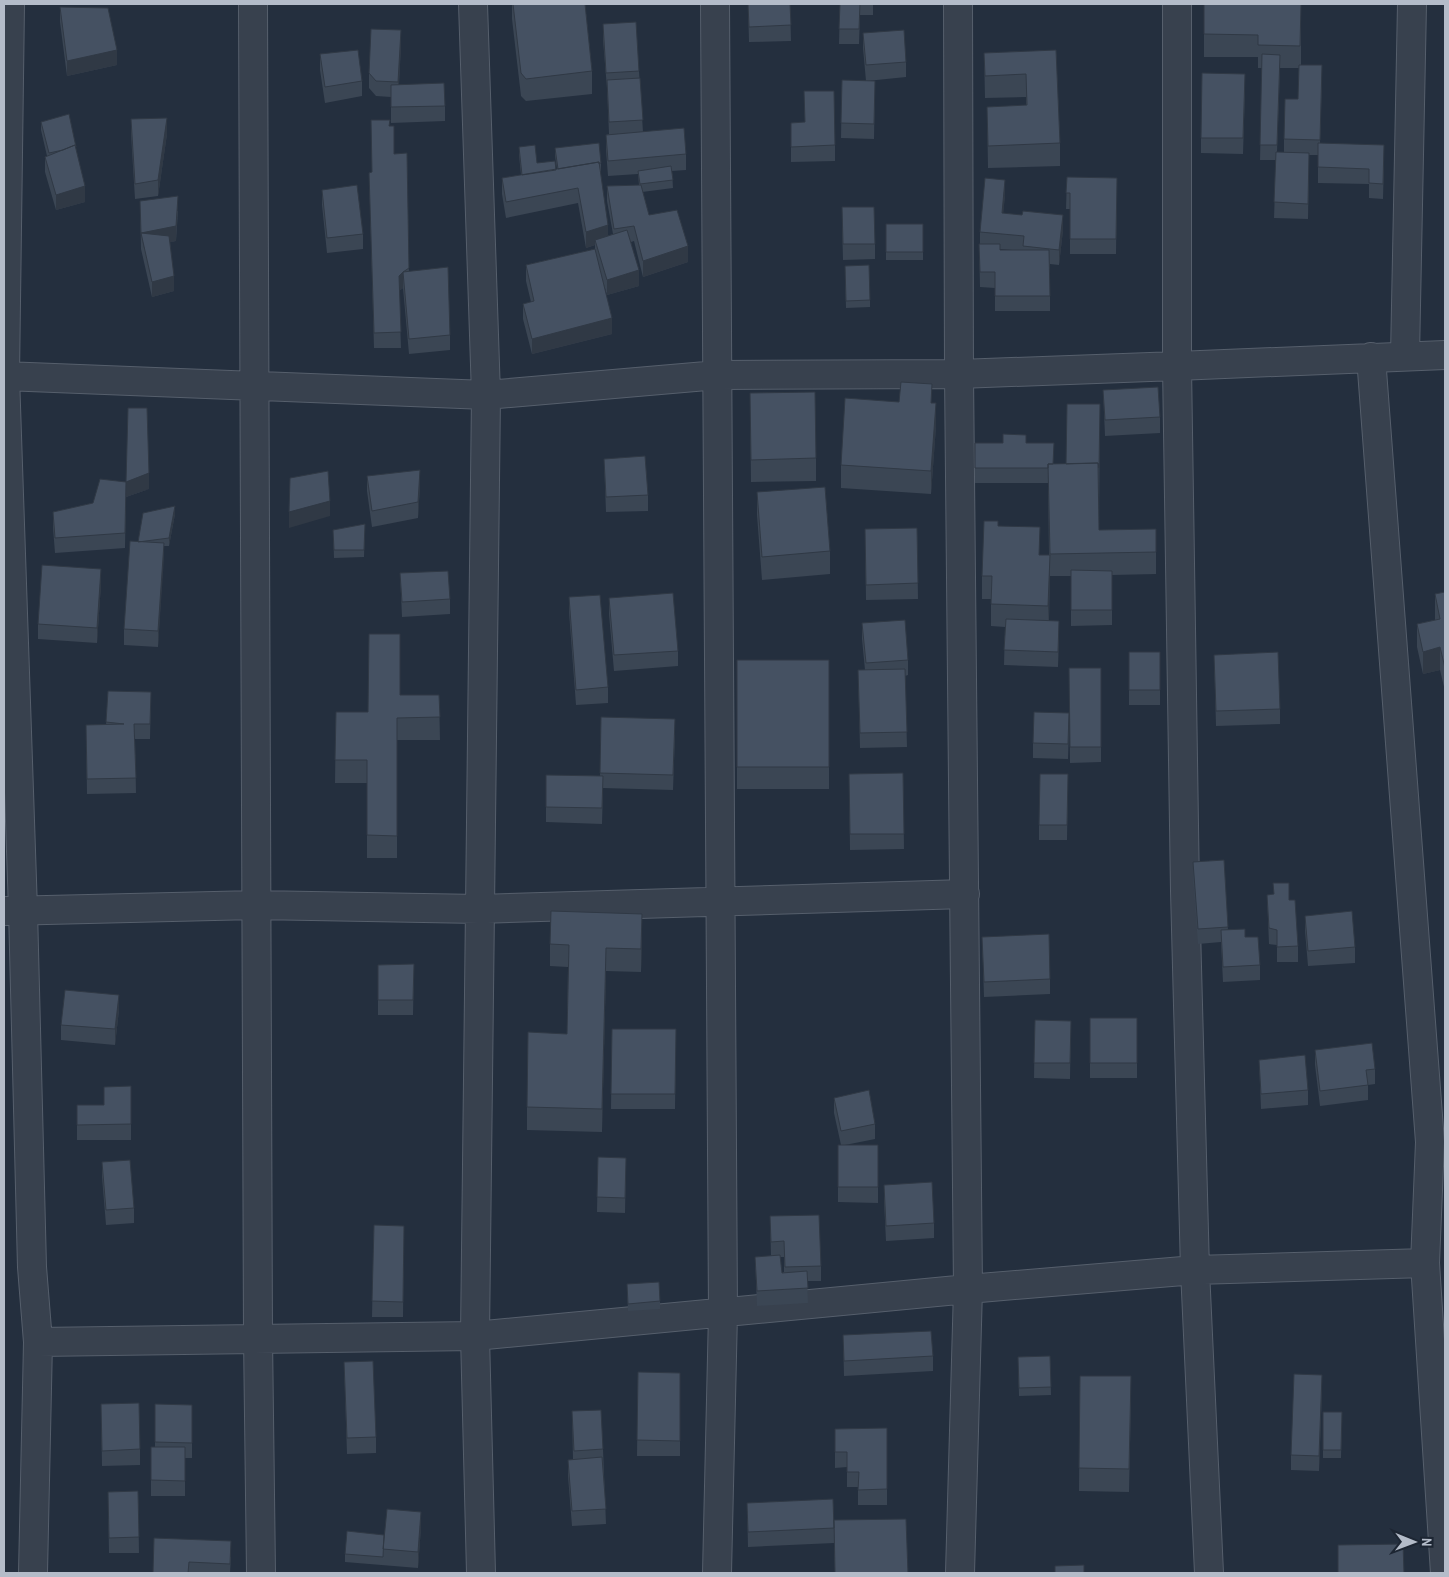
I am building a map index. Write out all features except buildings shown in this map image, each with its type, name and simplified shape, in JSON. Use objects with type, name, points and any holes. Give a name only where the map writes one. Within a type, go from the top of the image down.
[{"type":"street","points":[[10,4],[5,376],[13,910],[32,1267],[38,1342],[33,1573]]},
{"type":"street","points":[[253,4],[258,1337],[261,1573]]},
{"type":"street","points":[[473,4],[486,395],[474,1336],[481,1573]]},
{"type":"street","points":[[715,4],[723,1313],[717,1573]]},
{"type":"street","points":[[958,4],[959,374],[968,1289],[960,1573]]},
{"type":"street","points":[[1177,4],[1177,366],[1185,891],[1196,1270],[1209,1573]]},
{"type":"street","points":[[1405,356],[1412,4]]},
{"type":"street","points":[[5,376],[254,384],[486,395],[718,375],[959,374],[1445,355]]},
{"type":"street","points":[[1371,358],[1430,1142],[1425,1263],[1445,1573]]},
{"type":"street","points":[[13,910],[256,905],[480,908],[965,894]]},
{"type":"street","points":[[38,1342],[258,1337],[474,1336],[968,1289],[1196,1270],[1425,1263]]}]
